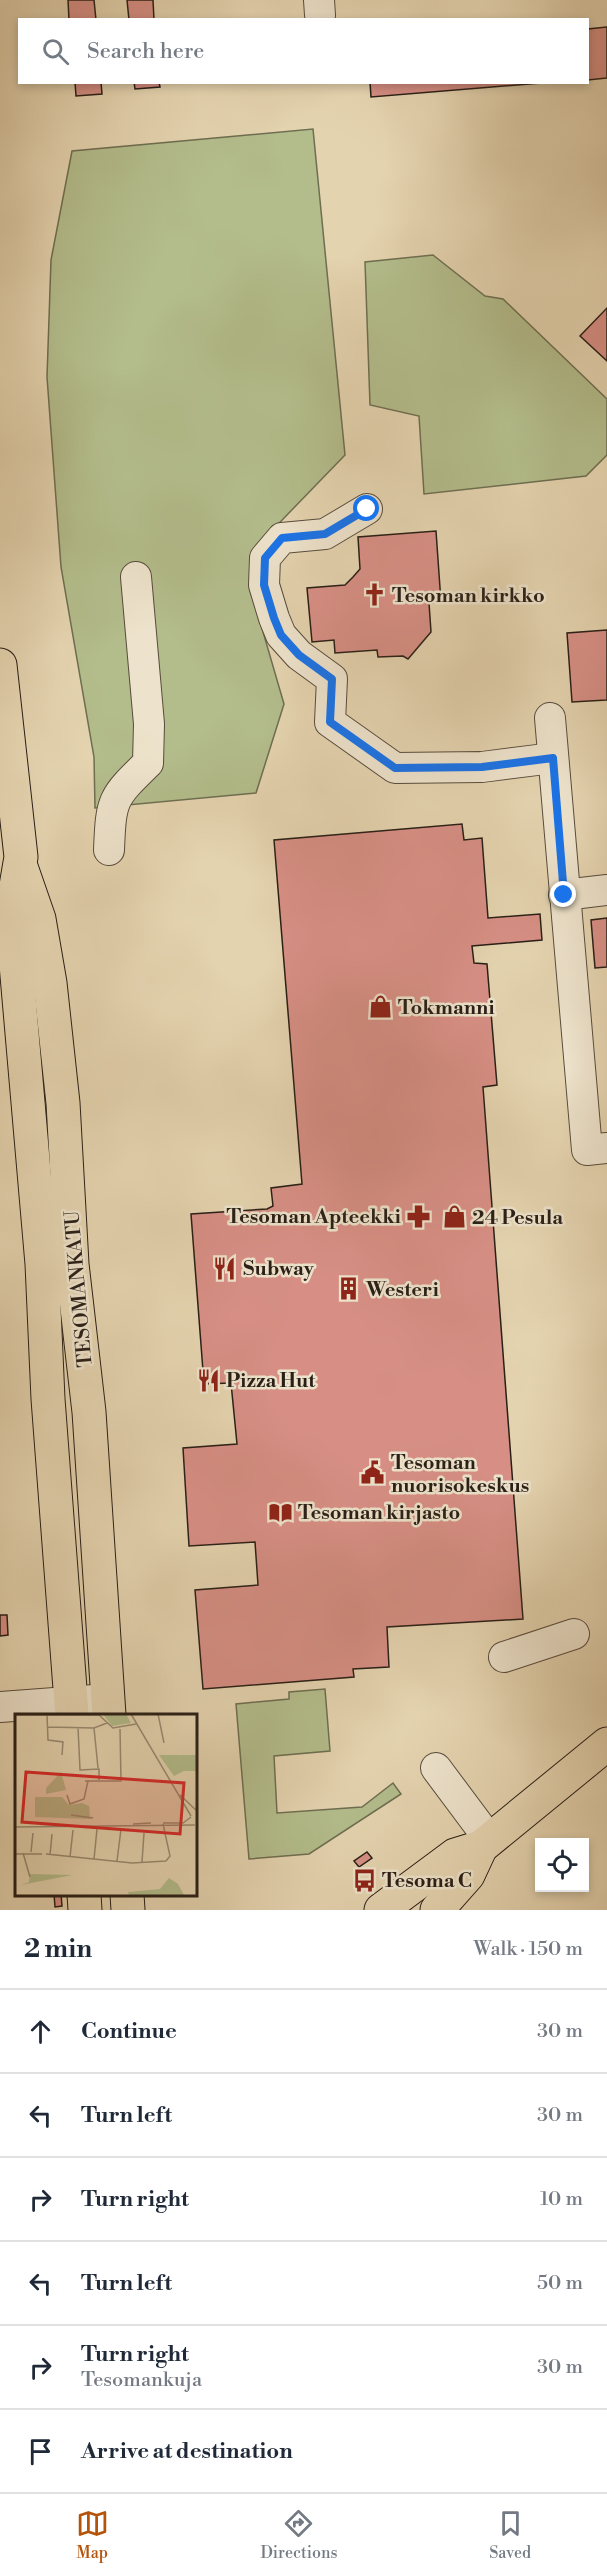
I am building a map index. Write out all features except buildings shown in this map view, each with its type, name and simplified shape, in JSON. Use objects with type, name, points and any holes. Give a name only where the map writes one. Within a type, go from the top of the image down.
[{"type":"main road","name":"TESOMANKATU","points":[[0,665],[21,867],[39,919],[50,983],[62,1092],[72,1264],[89,1412],[109,1707]]},
{"type":"main road","name":"TESOMANKATU","points":[[21,867],[9,927],[16,964],[39,1225],[48,1399],[72,1709]]},
{"type":"main road","points":[[381,1910],[455,1855],[485,1843],[607,1744]]},
{"type":"main road","points":[[437,1910],[468,1875],[485,1843]]},
{"type":"main road","points":[[84,1895],[85,1910]]},
{"type":"main road","points":[[127,1895],[129,1910]]},
{"type":"street","points":[[367,509],[325,534],[282,538],[265,558],[264,585],[281,635],[299,655],[342,678],[330,722],[395,768],[482,767],[553,758]]},
{"type":"street","points":[[109,850],[111,812],[119,790],[148,763],[149,724],[136,577]]},
{"type":"street","points":[[550,718],[587,1150],[607,1148]]},
{"type":"street","points":[[564,895],[607,891]]},
{"type":"street","points":[[504,1657],[574,1634]]},
{"type":"street","points":[[0,1707],[72,1709],[109,1707]]},
{"type":"street","points":[[436,1768],[485,1843]]},
{"type":"green space","points":[[313,129],[345,455],[256,547],[252,594],[284,704],[256,793],[95,808],[94,757],[61,567],[47,377],[51,260],[72,151]]},
{"type":"green space","points":[[433,255],[485,296],[503,299],[607,399],[607,455],[586,476],[424,494],[419,416],[370,405],[365,262]]},
{"type":"green space","points":[[325,1689],[330,1751],[274,1756],[277,1813],[362,1807],[393,1783],[401,1794],[309,1854],[249,1859],[236,1704],[289,1699],[289,1692]]},
{"type":"place","name":"Tesoman kirkko","points":[[374,595]]},
{"type":"place","name":"Tokmanni","points":[[380,1007]]},
{"type":"place","name":"Tesoman Apteekki","points":[[419,1216]]},
{"type":"place","name":"24 Pesula","points":[[454,1217]]},
{"type":"place","name":"Subway","points":[[225,1268]]},
{"type":"place","name":"Westeri","points":[[348,1289]]},
{"type":"place","name":"Pizza Hut","points":[[208,1380]]},
{"type":"place","name":"Tesoman nuorisokeskus","points":[[373,1473]]},
{"type":"place","name":"Tesoman kirjasto","points":[[280,1512]]},
{"type":"place","name":"Tesoma C","points":[[364,1880]]},
{"type":"route","points":[[367,509],[325,534],[282,538],[265,558],[264,585],[281,635],[299,655],[332,679],[330,722],[395,768],[482,767],[553,758],[564,895]]}]
